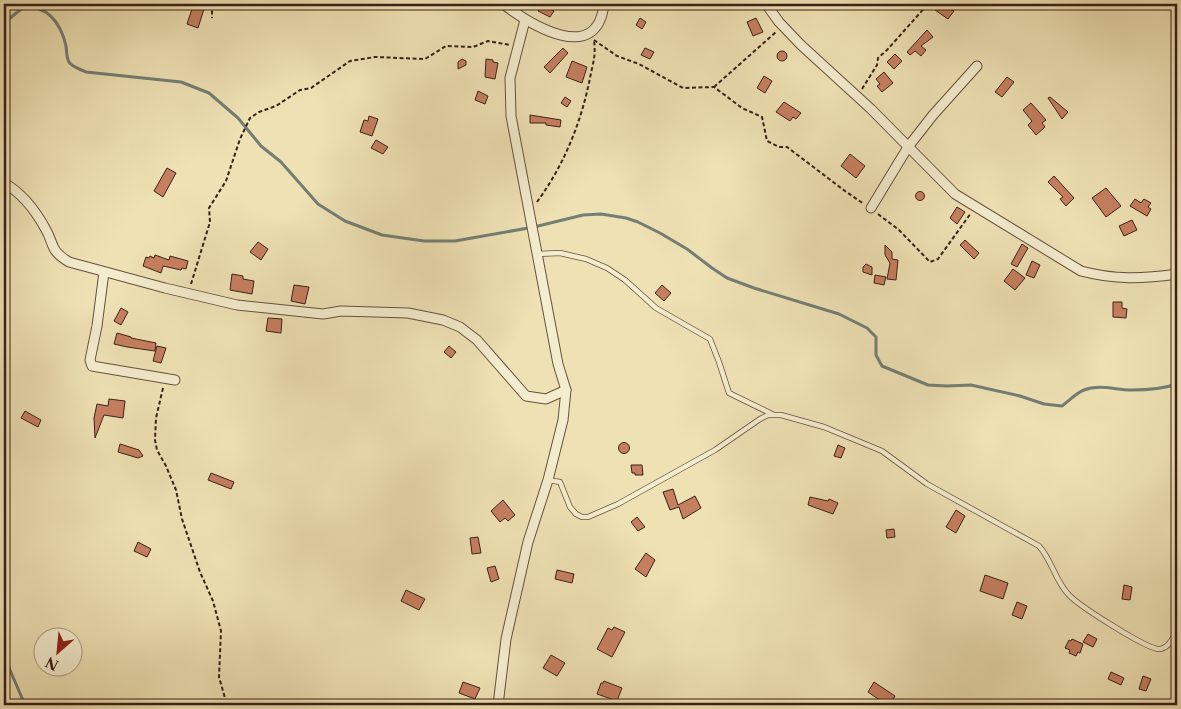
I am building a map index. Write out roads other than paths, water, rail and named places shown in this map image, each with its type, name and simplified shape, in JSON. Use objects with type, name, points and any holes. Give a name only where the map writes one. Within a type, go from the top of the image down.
[{"type":"street","points":[[502,4],[525,20],[558,34],[577,38],[591,38],[600,20],[604,4]]},
{"type":"street","points":[[766,4],[801,45],[858,98],[955,194],[1081,271],[1121,279],[1154,278],[1177,274]]},
{"type":"street","points":[[499,705],[506,639],[528,542],[548,480],[563,420],[566,390],[558,364],[510,116],[510,78],[525,20]]},
{"type":"street","points":[[871,208],[908,147],[933,114],[976,66]]},
{"type":"street","points":[[4,183],[15,189],[30,206],[46,230],[53,249],[69,262],[188,294],[247,306],[323,314],[341,311],[408,313],[443,320],[460,327],[477,340],[526,396],[546,399],[566,390]]},
{"type":"street","points":[[104,272],[97,326],[90,360],[92,366],[175,380]]},
{"type":"lane","points":[[536,250],[586,259],[607,268],[626,280],[656,308],[710,339],[728,393],[774,415]]},
{"type":"lane","points":[[548,480],[560,482],[570,507],[576,514],[588,517],[618,504],[715,450],[760,419],[780,414],[824,427],[882,451],[927,484],[1039,546],[1046,553],[1068,594],[1127,635],[1157,650],[1164,649],[1177,630]]},
{"type":"waterway","points":[[4,23],[25,6],[33,7],[53,18],[64,38],[68,60],[76,68],[86,72],[181,82],[209,93],[238,118],[261,146],[281,162],[318,204],[345,221],[382,235],[424,241],[455,241],[534,227],[583,215],[601,214],[626,218],[660,233],[687,249],[727,278],[839,314],[867,328],[876,337],[876,355],[882,366],[928,385],[971,385],[1020,396],[1044,404],[1062,406],[1078,393],[1090,388],[1143,390],[1177,384]]},
{"type":"waterway","points":[[4,656],[25,705]]}]
